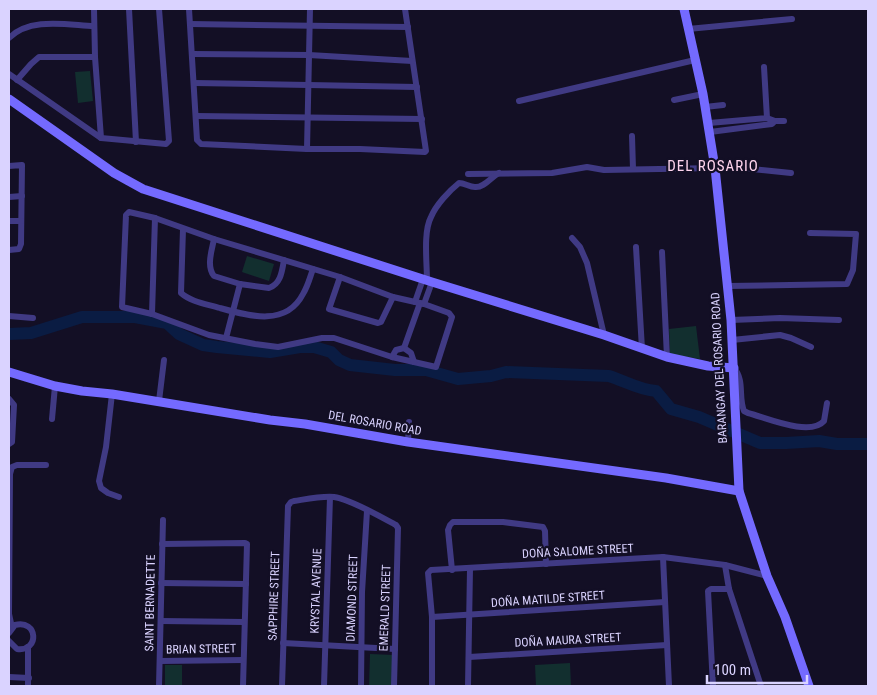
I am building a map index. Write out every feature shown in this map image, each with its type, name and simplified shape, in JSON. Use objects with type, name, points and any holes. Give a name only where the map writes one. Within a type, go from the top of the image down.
[{"type":"main road","name":"BARANGAY DEL ROSARIO ROAD","points":[[684,9],[704,94],[715,166],[731,320],[734,368],[734,420],[739,491],[767,576],[788,626],[809,686]]},
{"type":"main road","points":[[9,99],[114,173],[143,189],[427,281],[604,335],[667,357],[708,366],[734,368]]},
{"type":"main road","name":"DEL ROSARIO ROAD","points":[[9,372],[55,386],[305,424],[408,442],[657,477],[739,491]]},
{"type":"street","points":[[94,9],[95,57],[101,138]]},
{"type":"street","points":[[129,9],[136,142]]},
{"type":"street","points":[[9,74],[101,138],[162,144],[169,141],[159,9]]},
{"type":"street","points":[[189,9],[197,140],[201,144],[425,152],[422,119],[405,9]]},
{"type":"street","points":[[307,149],[310,9]]},
{"type":"street","points":[[688,28],[792,19]]},
{"type":"street","points":[[9,38],[21,30],[42,24],[94,26]]},
{"type":"street","points":[[190,24],[408,28]]},
{"type":"street","points":[[192,54],[309,55],[412,61]]},
{"type":"street","points":[[17,80],[39,56],[95,57]]},
{"type":"street","points":[[519,101],[695,60]]},
{"type":"street","points":[[764,67],[768,118]]},
{"type":"street","points":[[194,83],[417,87]]},
{"type":"street","points":[[674,100],[704,94]]},
{"type":"street","points":[[706,108],[723,105]]},
{"type":"street","points":[[196,116],[422,119]]},
{"type":"street","points":[[709,128],[768,118],[774,121],[784,121]]},
{"type":"street","points":[[709,128],[770,125],[774,121]]},
{"type":"street","points":[[632,136],[633,169]]},
{"type":"street","points":[[9,166],[22,165],[20,247],[17,250],[9,250]]},
{"type":"street","points":[[468,174],[552,173],[568,169],[587,168],[604,170],[715,166],[792,173]]},
{"type":"street","points":[[404,348],[427,281],[430,216],[459,183],[464,183],[473,188],[480,187],[499,173]]},
{"type":"street","points":[[9,196],[22,196]]},
{"type":"street","points":[[130,212],[155,218],[183,229],[340,277],[449,313],[452,317],[436,367],[392,357],[334,338],[322,338],[278,347],[209,335],[152,314],[122,307],[126,216],[130,212]]},
{"type":"street","points":[[152,314],[155,218]]},
{"type":"street","points":[[9,221],[21,221]]},
{"type":"street","points":[[183,229],[181,293],[187,298],[232,311],[261,317],[271,317],[285,312],[296,305],[304,294],[313,269]]},
{"type":"street","points":[[727,286],[848,284],[852,270],[856,234],[810,233]]},
{"type":"street","points":[[572,238],[580,247],[587,263],[604,335]]},
{"type":"street","points":[[214,239],[210,264],[211,272],[214,276],[240,284],[273,287],[279,280],[284,260]]},
{"type":"street","points":[[636,247],[642,349]]},
{"type":"street","points":[[662,252],[667,357]]},
{"type":"street","points":[[340,277],[329,309],[378,324],[381,322],[393,296]]},
{"type":"street","points":[[420,303],[427,281]]},
{"type":"street","points":[[226,338],[240,284]]},
{"type":"street","points":[[9,316],[33,318]]},
{"type":"street","points":[[731,320],[780,318],[839,320]]},
{"type":"street","points":[[732,340],[780,335],[811,347]]},
{"type":"street","points":[[392,357],[396,350],[404,348],[411,353],[414,362]]},
{"type":"street","points":[[159,401],[164,360]]},
{"type":"street","points":[[734,368],[741,380],[742,406],[744,411],[748,413],[804,428],[816,427],[824,421],[827,403]]},
{"type":"street","points":[[52,419],[55,386]]},
{"type":"street","points":[[112,394],[106,448],[99,481],[101,488],[108,494],[120,497]]},
{"type":"street","points":[[9,399],[14,405],[12,442],[9,444]]},
{"type":"street","points":[[408,442],[409,422]]},
{"type":"street","points":[[10,630],[10,474],[12,468],[17,465],[46,465]]},
{"type":"street","points":[[330,497],[348,501],[367,511]]},
{"type":"street","name":"SAPPHIRE STREET","points":[[282,686],[288,506],[290,502],[294,501],[330,497]]},
{"type":"street","name":"KRYSTAL AVENUE","points":[[324,686],[330,497]]},
{"type":"street","name":"EMERALD STREET","points":[[367,511],[396,525],[399,530],[394,686]]},
{"type":"street","name":"DIAMOND STREET","points":[[361,686],[362,592],[367,511]]},
{"type":"street","name":"SAINT BERNADETTE","points":[[159,686],[163,520]]},
{"type":"street","points":[[452,570],[448,530],[454,522],[503,522],[543,527],[546,531],[546,564]]},
{"type":"street","points":[[162,544],[245,543],[248,547],[243,686]]},
{"type":"street","points":[[663,557],[669,686]]},
{"type":"street","name":"DOÑA SALOME STREET","points":[[432,617],[428,574],[431,570],[663,557],[725,565],[767,576]]},
{"type":"street","points":[[725,565],[729,588],[761,686]]},
{"type":"street","points":[[468,686],[470,657],[470,568]]},
{"type":"street","points":[[161,583],[246,584]]},
{"type":"street","points":[[713,686],[708,591],[711,589],[729,588]]},
{"type":"street","name":"DOÑA MATILDE STREET","points":[[432,617],[665,602]]},
{"type":"street","points":[[432,617],[432,686]]},
{"type":"street","points":[[160,621],[244,622]]},
{"type":"street","points":[[9,641],[17,649],[28,647],[32,644],[34,636],[31,628],[19,624],[10,630]]},
{"type":"street","points":[[283,643],[394,649]]},
{"type":"street","name":"DOÑA MAURA STREET","points":[[470,657],[668,645]]},
{"type":"street","points":[[28,647],[28,686]]},
{"type":"street","name":"BRIAN STREET","points":[[160,661],[243,660]]},
{"type":"street","points":[[9,677],[29,678]]},
{"type":"green space","points":[[90,71],[93,101],[78,103],[75,72]]},
{"type":"green space","points":[[247,256],[274,264],[269,281],[242,272]]},
{"type":"green space","points":[[696,326],[700,359],[670,354],[669,329]]},
{"type":"green space","points":[[370,654],[394,655],[393,686],[369,686]]},
{"type":"green space","points":[[570,663],[571,686],[536,686],[535,665]]},
{"type":"green space","points":[[165,665],[182,665],[182,686],[165,686]]},
{"type":"waterway","points":[[9,334],[31,333],[82,317],[135,317],[167,323],[179,334],[203,345],[270,352],[300,347],[314,347],[331,352],[339,360],[350,365],[395,370],[426,370],[458,379],[491,376],[506,372],[609,376],[638,387],[656,391],[671,409],[699,417],[760,443],[819,441],[837,444],[868,444]]},
{"type":"district","name":"DEL ROSARIO","points":[[713,166]]}]
